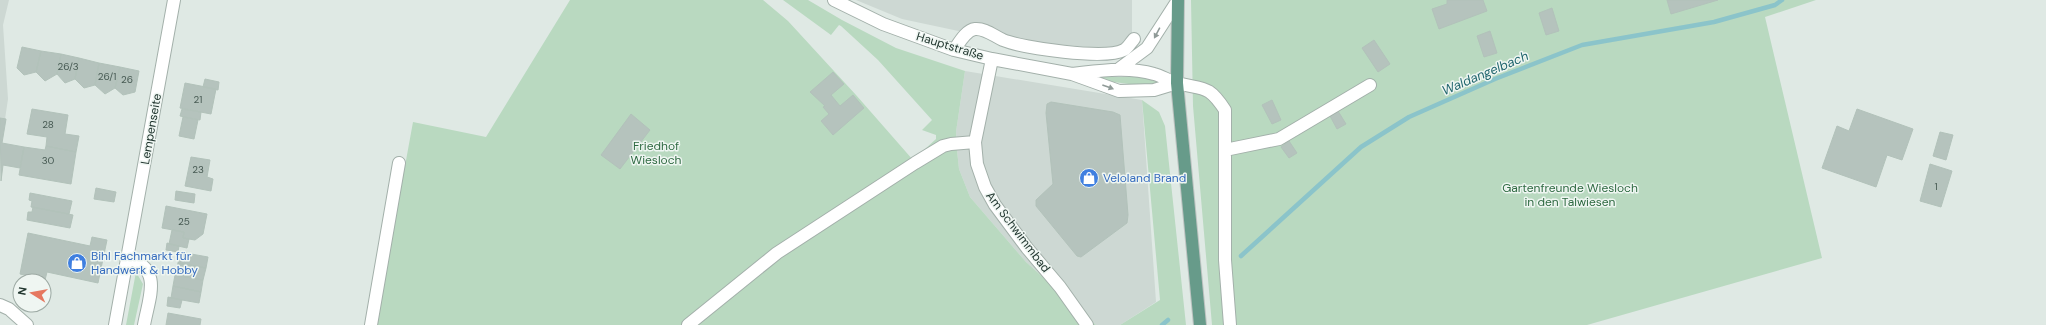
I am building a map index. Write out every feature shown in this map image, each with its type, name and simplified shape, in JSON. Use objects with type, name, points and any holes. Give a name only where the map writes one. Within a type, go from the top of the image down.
[{"type":"main road","points":[[1178,0],[1176,83],[1200,325]]},
{"type":"street","name":"Lempenseite","points":[[115,325],[174,0]]},
{"type":"street","name":"Hauptstraße","points":[[834,0],[883,24],[954,50],[992,60],[1072,74],[1119,91],[1154,90],[1176,83]]},
{"type":"street","points":[[1120,68],[1147,48],[1178,0]]},
{"type":"street","points":[[954,50],[968,32],[974,29],[982,30],[1003,40],[1026,46],[1092,54],[1108,54],[1124,50],[1134,39]]},
{"type":"street","name":"Am Schwimmbad","points":[[992,60],[975,142],[977,164],[985,187],[995,205],[1027,248],[1060,287],[1087,325]]},
{"type":"street","name":"Hauptstraße","points":[[1072,74],[1120,68],[1153,74],[1176,83]]},
{"type":"street","points":[[1176,83],[1204,87],[1216,96],[1225,110],[1225,260],[1230,325]]},
{"type":"street","points":[[1225,150],[1279,139],[1370,85]]},
{"type":"street","points":[[688,325],[777,253],[915,163],[943,146],[975,142]]},
{"type":"street","points":[[371,325],[399,163]]},
{"type":"street","points":[[128,258],[136,260],[147,267],[151,276],[144,325]]},
{"type":"street","points":[[0,305],[9,309],[26,325]]},
{"type":"shaded area","points":[[0,0],[9,0],[3,25],[8,99],[0,153]]},
{"type":"shaded area","points":[[856,0],[1132,0],[1132,33],[1124,50],[996,39],[902,19]]},
{"type":"shaded area","points":[[965,71],[1142,100],[1156,302],[1120,325],[1096,325],[1026,262],[970,197],[959,169],[956,132]]},
{"type":"green space","name":"Friedhof Wiesloch","points":[[570,0],[763,0],[788,21],[913,160],[936,139],[936,135],[922,130],[932,120],[878,60],[841,26],[839,25],[831,35],[783,0],[808,0],[842,20],[896,48],[965,71],[956,132],[959,169],[970,197],[1026,262],[1096,325],[376,325],[413,122],[486,137]]},
{"type":"green space","name":"Gartenfreunde Wiesloch in den Talwiesen","points":[[1191,0],[1816,0],[1765,17],[1822,258],[1587,325],[1212,325],[1193,106]]},
{"type":"green space","points":[[1099,77],[1146,77],[1158,80],[1158,84],[1151,87],[1099,80]]},
{"type":"green space","points":[[1142,100],[1159,112],[1165,126],[1186,325],[1120,325],[1160,300]]},
{"type":"green space","points":[[136,272],[143,284],[134,325],[126,325]]},
{"type":"building","points":[[1447,0],[1483,0],[1487,11],[1439,29],[1432,9],[1447,4]]},
{"type":"building","points":[[1667,0],[1718,0],[1671,14]]},
{"type":"building","points":[[1552,8],[1559,31],[1546,35],[1539,13]]},
{"type":"building","points":[[1490,31],[1497,53],[1484,57],[1477,36]]},
{"type":"building","points":[[1374,40],[1390,64],[1378,72],[1362,48]]},
{"type":"building","points":[[22,47],[41,51],[36,72],[24,75],[17,68]]},
{"type":"building","points":[[41,51],[61,54],[57,74],[45,81],[36,72]]},
{"type":"building","points":[[61,54],[79,58],[75,79],[65,83],[57,74]]},
{"type":"building","points":[[79,58],[99,63],[95,85],[84,88],[75,79]]},
{"type":"building","points":[[99,63],[120,67],[115,88],[105,94],[95,85]]},
{"type":"building","points":[[120,67],[139,71],[135,92],[123,95],[115,88]]},
{"type":"building","points":[[833,72],[844,84],[831,95],[840,106],[853,95],[864,108],[833,135],[821,121],[829,114],[823,107],[825,106],[810,92]]},
{"type":"building","points":[[205,79],[219,82],[218,90],[203,87]]},
{"type":"building","points":[[185,83],[216,89],[211,114],[180,108]]},
{"type":"building","points":[[1272,100],[1281,120],[1272,124],[1262,105]]},
{"type":"building","name":"Veloland Brand","points":[[1051,102],[1113,112],[1120,115],[1128,215],[1127,223],[1081,257],[1077,256],[1036,206],[1036,200],[1053,184],[1046,113],[1047,104]]},
{"type":"building","points":[[32,109],[68,115],[65,134],[79,136],[76,152],[46,146],[47,137],[27,134]]},
{"type":"building","points":[[182,109],[201,112],[200,120],[180,116]]},
{"type":"building","points":[[1857,109],[1913,129],[1902,160],[1887,155],[1876,187],[1822,168],[1837,126],[1849,131]]},
{"type":"building","points":[[1338,111],[1346,124],[1337,129],[1330,116]]},
{"type":"building","points":[[631,114],[650,130],[620,169],[601,155]]},
{"type":"building","points":[[183,117],[198,120],[194,139],[179,136]]},
{"type":"building","points":[[0,118],[6,119],[2,143],[24,147],[20,168],[3,165],[1,181]]},
{"type":"building","points":[[1940,132],[1953,135],[1946,160],[1933,156]]},
{"type":"building","points":[[1289,141],[1297,153],[1289,158],[1281,147]]},
{"type":"building","points":[[46,146],[76,152],[71,184],[19,175],[24,147],[45,150]]},
{"type":"building","points":[[191,157],[210,160],[207,177],[213,179],[211,191],[185,186]]},
{"type":"building","points":[[1930,164],[1952,171],[1941,207],[1920,201]]},
{"type":"building","points":[[96,188],[116,192],[114,202],[94,199]]},
{"type":"building","points":[[176,191],[195,194],[194,203],[175,200]]},
{"type":"building","points":[[30,193],[72,201],[69,214],[31,207],[32,201],[29,200]]},
{"type":"building","points":[[166,206],[207,214],[203,234],[195,240],[183,238],[184,232],[162,228]]},
{"type":"building","points":[[33,207],[73,215],[70,228],[27,220],[28,212],[32,212]]},
{"type":"building","points":[[172,230],[184,232],[183,238],[189,239],[187,248],[169,244]]},
{"type":"building","points":[[28,233],[90,246],[92,237],[107,240],[98,283],[47,272],[20,273]]},
{"type":"building","points":[[167,243],[179,246],[178,252],[166,250]]},
{"type":"building","points":[[180,252],[208,257],[206,268],[178,263]]},
{"type":"building","points":[[178,263],[206,268],[203,280],[175,275]]},
{"type":"building","points":[[175,275],[203,280],[201,292],[173,286]]},
{"type":"building","points":[[173,286],[201,292],[199,303],[171,298]]},
{"type":"building","points":[[168,297],[182,300],[180,308],[167,306]]},
{"type":"building","points":[[168,313],[201,319],[200,325],[166,325]]},
{"type":"waterway","name":"Waldangelbach","points":[[1241,256],[1361,147],[1409,117],[1495,79],[1582,45],[1714,22],[1775,5],[1782,0]]},
{"type":"waterway","name":"Waldangelbach","points":[[1162,325],[1168,320]]},
{"type":"place","name":"Veloland Brand","points":[[1089,178]]},
{"type":"place","name":"Bihl Fachmarkt für Handwerk & Hobby","points":[[77,263]]}]
